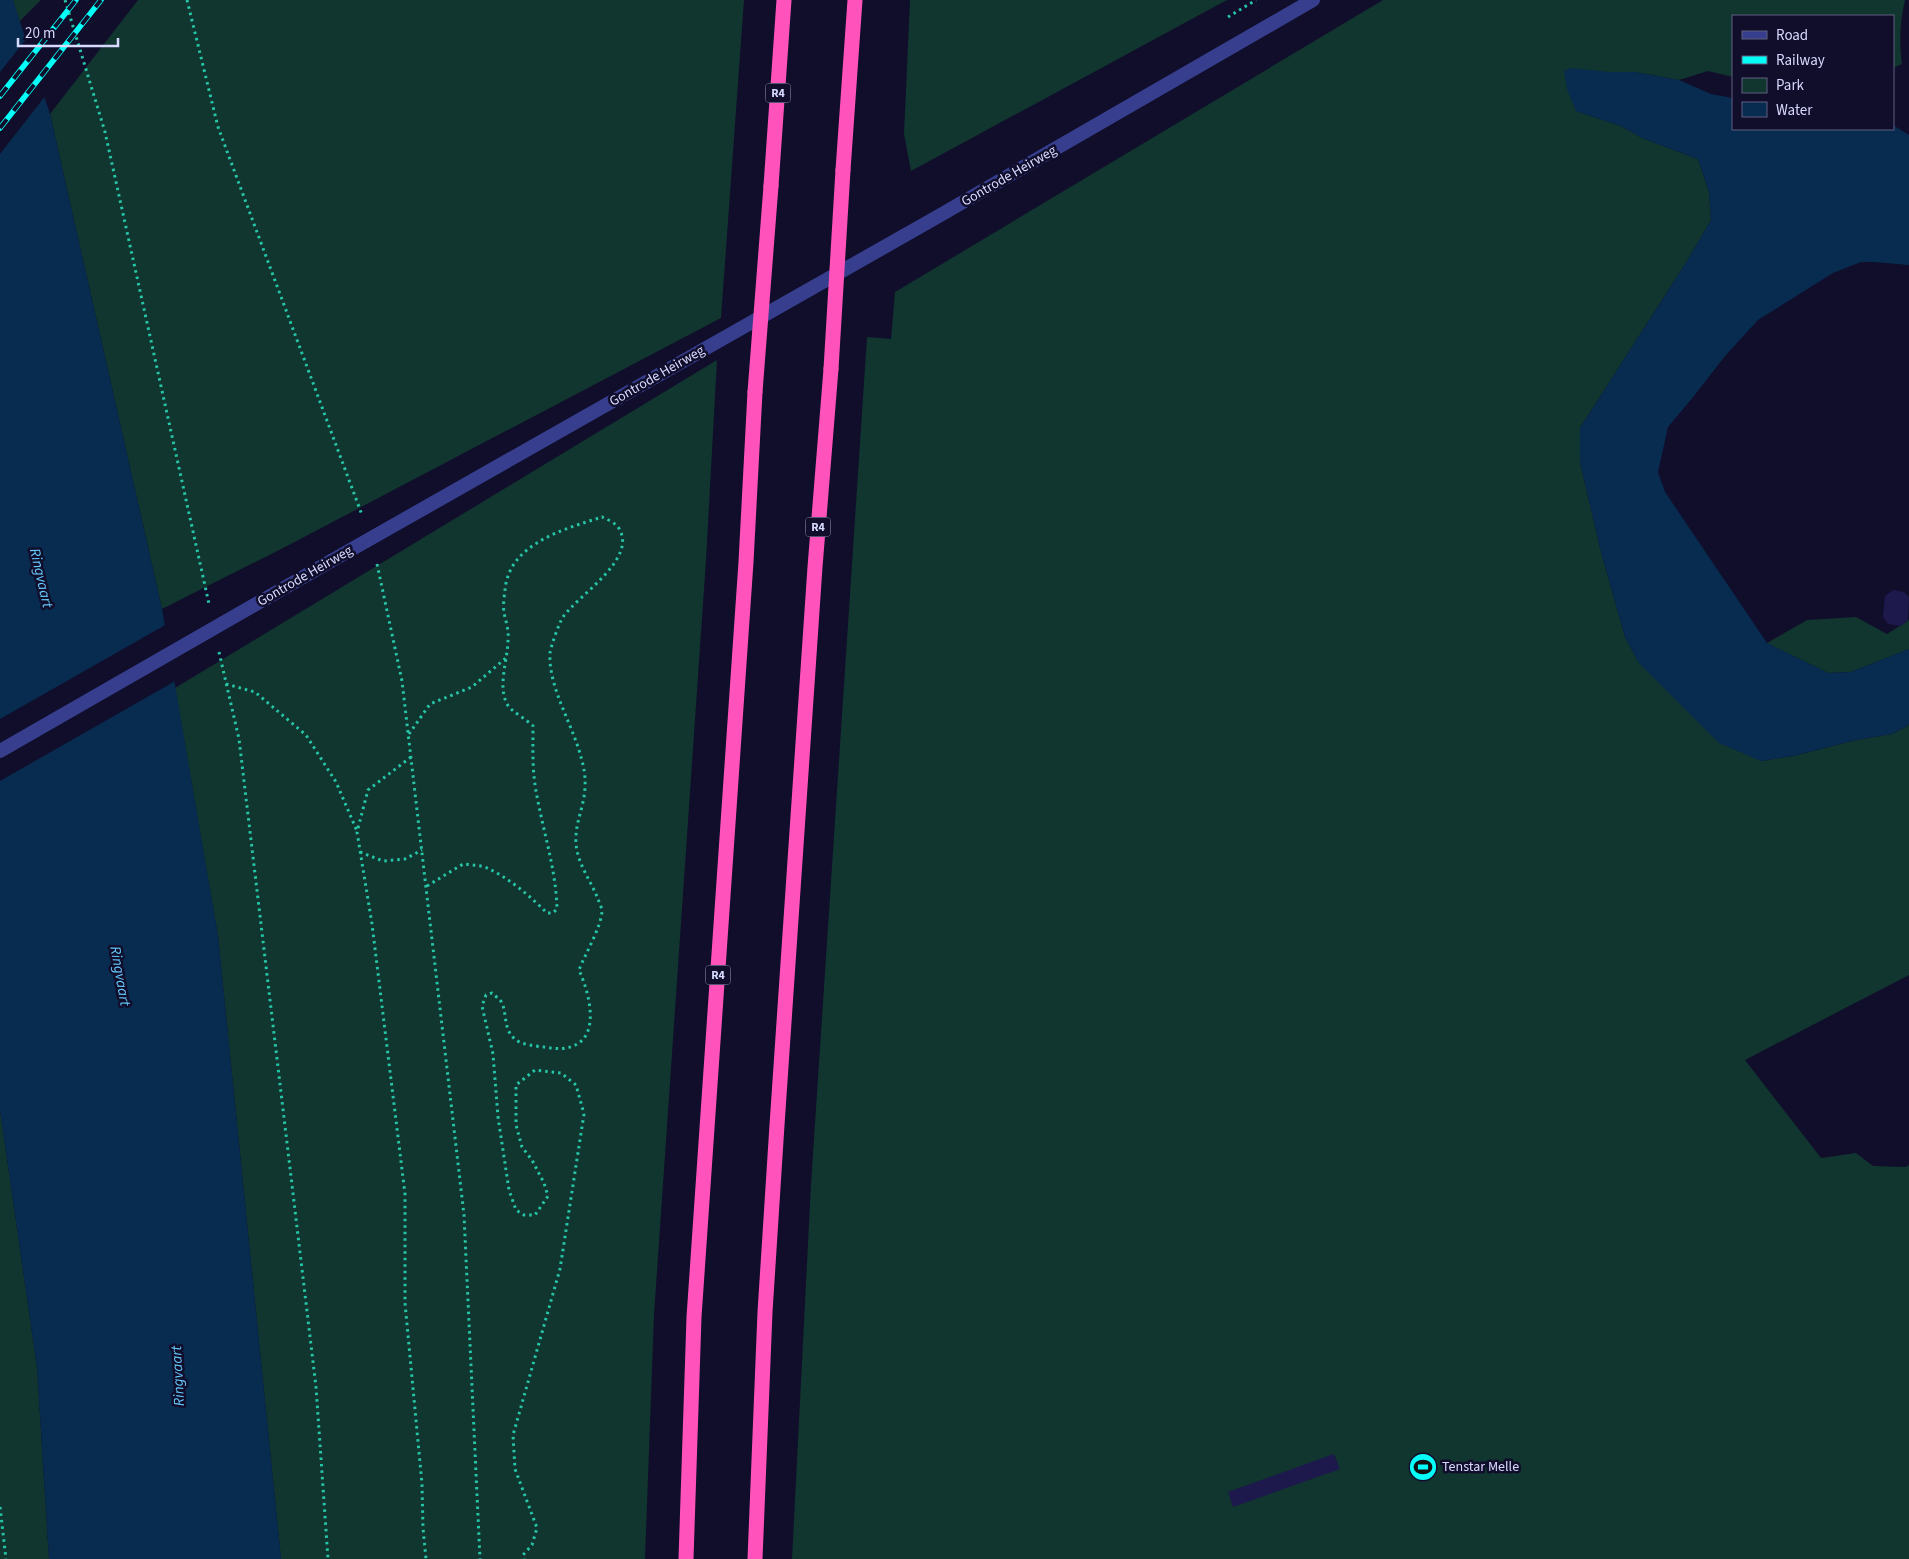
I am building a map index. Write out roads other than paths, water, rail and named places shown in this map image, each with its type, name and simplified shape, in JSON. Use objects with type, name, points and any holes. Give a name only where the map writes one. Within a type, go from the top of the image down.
[{"type":"highway","name":"R4","points":[[686,1559],[694,1317],[746,562],[755,392],[784,0]]},
{"type":"highway","name":"R4","points":[[755,1559],[765,1312],[776,1125],[815,567],[831,369],[855,0]]},
{"type":"street","name":"Gontrode Heirweg","points":[[0,750],[928,222],[1313,0]]},
{"type":"water","name":"Ringvaart","points":[[0,0],[13,0],[50,114],[162,609],[218,936],[281,1559],[49,1559],[37,1367],[0,1110]]},
{"type":"water","points":[[1571,68],[1609,72],[1635,72],[1679,80],[1711,94],[1732,98],[1732,130],[1894,130],[1894,126],[1909,135],[1909,265],[1861,262],[1833,273],[1758,320],[1725,356],[1668,427],[1658,472],[1665,492],[1767,643],[1828,673],[1851,672],[1909,649],[1909,725],[1892,734],[1856,740],[1793,756],[1761,761],[1719,743],[1639,663],[1625,637],[1601,552],[1580,462],[1580,428],[1689,258],[1711,220],[1709,192],[1698,159],[1642,138],[1621,126],[1576,111],[1567,89],[1564,71]]},
{"type":"railway","points":[[0,96],[76,0]]},
{"type":"railway","points":[[0,128],[101,0]]},
{"type":"place","name":"Tenstar Melle","points":[[1423,1467]]}]
